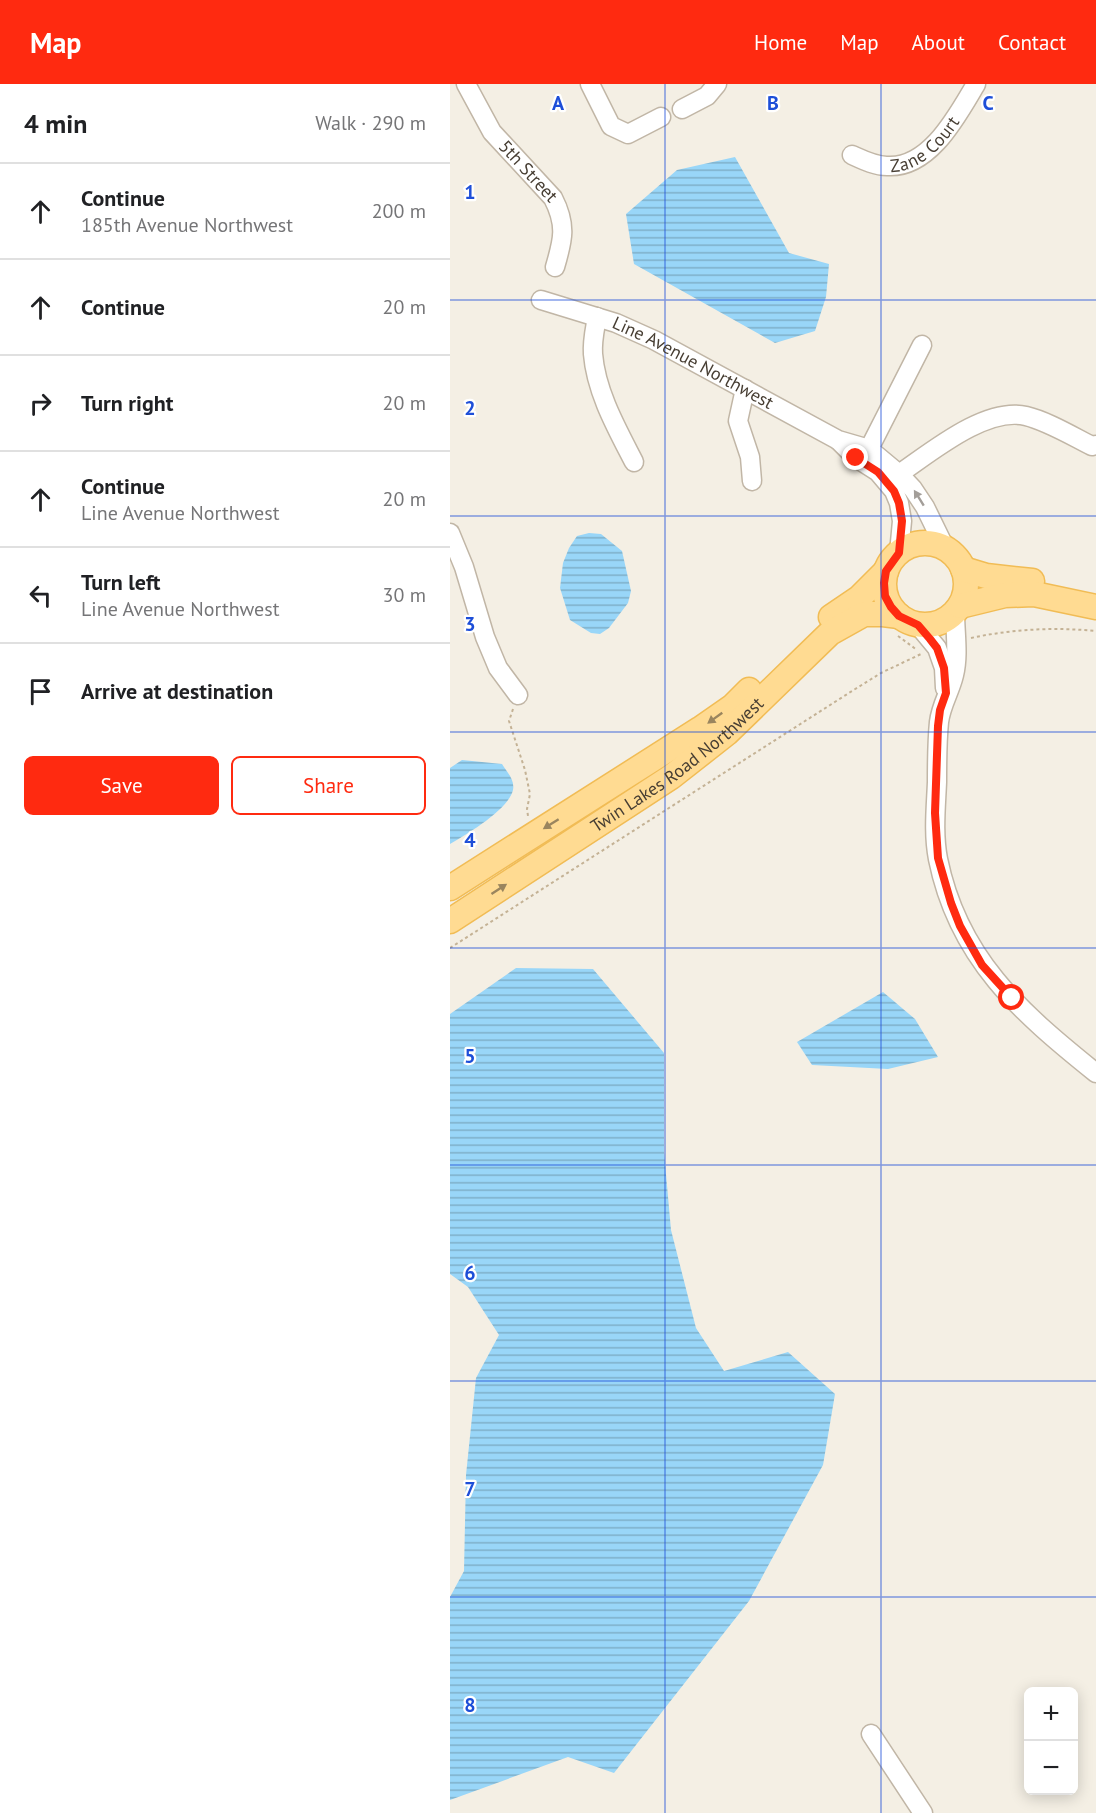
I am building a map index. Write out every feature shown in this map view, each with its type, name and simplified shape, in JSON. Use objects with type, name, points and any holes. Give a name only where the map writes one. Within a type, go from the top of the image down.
[{"type":"main road","points":[[957,609],[964,594],[966,581],[963,569],[956,558],[946,550],[935,544],[922,543],[910,546],[892,562],[884,583],[885,596],[891,607],[909,621],[932,625],[944,620],[957,609],[1005,595],[1034,594],[1096,607]]},
{"type":"main road","name":"Twin Lakes Road Northwest","points":[[450,888],[733,706],[801,640],[859,598],[892,562]]},
{"type":"main road","points":[[963,569],[989,577],[1039,581],[1096,594]]},
{"type":"main road","name":"Twin Lakes Road Northwest","points":[[450,921],[671,777],[727,733],[830,633],[864,614],[883,614],[909,621]]},
{"type":"street","name":"5th Street","points":[[466,84],[492,132],[553,198],[559,210],[563,223],[563,239],[555,267]]},
{"type":"street","points":[[590,84],[611,126],[628,134],[661,117]]},
{"type":"street","points":[[682,109],[707,96],[717,84]]},
{"type":"street","name":"Zane Court","points":[[852,155],[889,167],[907,163],[930,149],[943,136],[976,84]]},
{"type":"street","name":"Line Avenue Northwest","points":[[541,300],[616,323],[654,340],[838,440],[869,449],[913,489],[925,507],[946,550]]},
{"type":"street","points":[[597,317],[592,342],[600,388],[612,420],[634,462]]},
{"type":"street","points":[[869,449],[922,345]]},
{"type":"street","points":[[745,388],[738,421],[750,457],[752,481]]},
{"type":"street","points":[[899,474],[951,439],[995,416],[1025,415],[1092,446],[1096,445]]},
{"type":"street","name":"Line Avenue Northwest","points":[[838,440],[856,458],[878,472],[894,491],[902,521],[892,562]]},
{"type":"street","points":[[450,533],[464,567],[485,637],[498,668],[518,695]]},
{"type":"street","points":[[957,609],[955,673],[940,710],[938,726],[935,813],[938,858],[951,903],[960,926],[982,965],[1025,1011],[1096,1073]]},
{"type":"street","points":[[909,621],[937,648],[944,668],[946,693]]},
{"type":"street","points":[[872,1734],[922,1813]]},
{"type":"path","points":[[971,638],[1005,631],[1041,629],[1096,631]]},
{"type":"path","points":[[450,948],[852,690],[892,668],[937,648]]},
{"type":"path","points":[[518,695],[509,721],[525,770],[530,794],[528,816]]},
{"type":"water","points":[[735,157],[789,253],[829,264],[826,297],[815,331],[775,343],[634,264],[626,214],[677,170]]},
{"type":"water","points":[[589,533],[601,534],[622,551],[631,591],[628,603],[609,628],[600,634],[591,633],[570,620],[560,588],[563,563],[569,548],[577,536]]},
{"type":"water","points":[[462,760],[502,764],[512,779],[513,790],[510,798],[495,813],[450,844],[450,768]]},
{"type":"water","points":[[516,968],[593,969],[664,1053],[664,1152],[671,1230],[696,1328],[724,1371],[788,1352],[835,1394],[823,1465],[749,1601],[614,1773],[568,1757],[450,1800],[450,1597],[464,1571],[466,1475],[476,1378],[499,1335],[468,1287],[450,1274],[450,1014]]},
{"type":"water","points":[[883,992],[915,1019],[938,1057],[888,1069],[812,1065],[797,1042]]},
{"type":"route","points":[[856,458],[878,472],[894,491],[899,503],[902,521],[899,553],[891,561],[886,571],[885,596],[899,616],[918,625],[930,639],[937,648],[944,668],[946,693],[940,710],[938,726],[935,813],[938,858],[951,903],[960,926],[982,965],[1012,998]]}]
